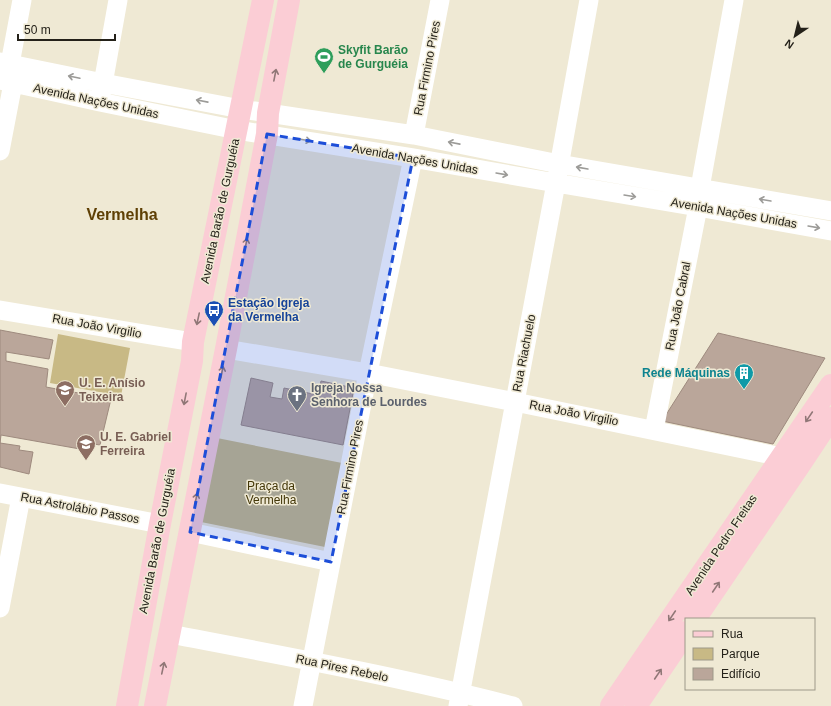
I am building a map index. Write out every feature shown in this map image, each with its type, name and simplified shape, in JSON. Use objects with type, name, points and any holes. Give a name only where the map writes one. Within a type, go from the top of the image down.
[{"type":"main road","name":"Avenida Barão de Gurguéia","points":[[127,706],[160,524],[192,361],[193,342],[263,0]]},
{"type":"main road","points":[[155,706],[226,349],[289,0]]},
{"type":"main road","name":"Avenida Pedro Freitas","points":[[696,618],[791,460],[831,385]]},
{"type":"main road","name":"Avenida Pedro Freitas","points":[[611,706],[791,460],[831,418]]},
{"type":"main road","points":[[636,706],[685,633]]},
{"type":"street","points":[[5,63],[22,0]]},
{"type":"street","points":[[100,102],[118,0]]},
{"type":"street","name":"Rua Firmino Pires","points":[[414,135],[440,0]]},
{"type":"street","name":"Rua Riachuelo","points":[[459,699],[589,0]]},
{"type":"street","points":[[700,188],[734,0]]},
{"type":"street","name":"Avenida Nações Unidas","points":[[5,63],[103,83],[240,108],[267,124],[413,158],[831,231]]},
{"type":"street","points":[[0,151],[7,82]]},
{"type":"street","name":"Avenida Nações Unidas","points":[[7,82],[237,130],[267,124],[414,135],[559,164],[831,211]]},
{"type":"street","name":"Rua Firmino Pires","points":[[303,706],[368,373],[413,158]]},
{"type":"street","name":"Rua João Cabral","points":[[654,430],[698,207]]},
{"type":"street","name":"Rua João Virgilio","points":[[0,310],[193,342]]},
{"type":"street","name":"Rua João Virgilio","points":[[226,349],[368,373],[654,430],[791,460]]},
{"type":"street","name":"Rua Astrolábio Passos","points":[[0,493],[160,524]]},
{"type":"street","points":[[0,608],[21,497]]},
{"type":"street","points":[[190,532],[332,562]]},
{"type":"street","name":"Rua Pires Rebelo","points":[[170,634],[312,661],[459,699],[513,706]]},
{"type":"highlighted area","points":[[267,134],[413,158],[331,562],[190,532]]},
{"type":"green space","points":[[58,334],[130,348],[121,396],[50,383]]},
{"type":"green space","name":"Praça da Vermelha","points":[[217,438],[342,463],[325,547],[201,522]]},
{"type":"building","points":[[0,330],[53,340],[49,359],[6,352],[6,361],[48,369],[46,387],[111,399],[100,445],[81,442],[80,449],[1,435],[0,443]]},
{"type":"building","name":"Rede Máquinas","points":[[718,333],[825,358],[773,444],[662,421]]},
{"type":"building","name":"Igreja Nossa Senhora de Lourdes","points":[[251,378],[273,383],[270,397],[282,399],[284,388],[318,395],[321,381],[354,388],[343,445],[241,425]]},
{"type":"building","points":[[0,443],[20,446],[19,450],[33,452],[29,474],[0,467]]},
{"type":"place","name":"Skyfit Barão de Gurguéia","points":[[324,74]]},
{"type":"place","name":"Estação Igreja da Vermelha","points":[[214,327]]},
{"type":"place","name":"Rede Máquinas","points":[[744,390]]},
{"type":"place","name":"U. E. Anísio Teixeira","points":[[65,407]]},
{"type":"place","name":"Igreja Nossa Senhora de Lourdes","points":[[297,412]]},
{"type":"place","name":"U. E. Gabriel Ferreira","points":[[86,461]]},
{"type":"district","name":"Vermelha","points":[[122,214]]}]
